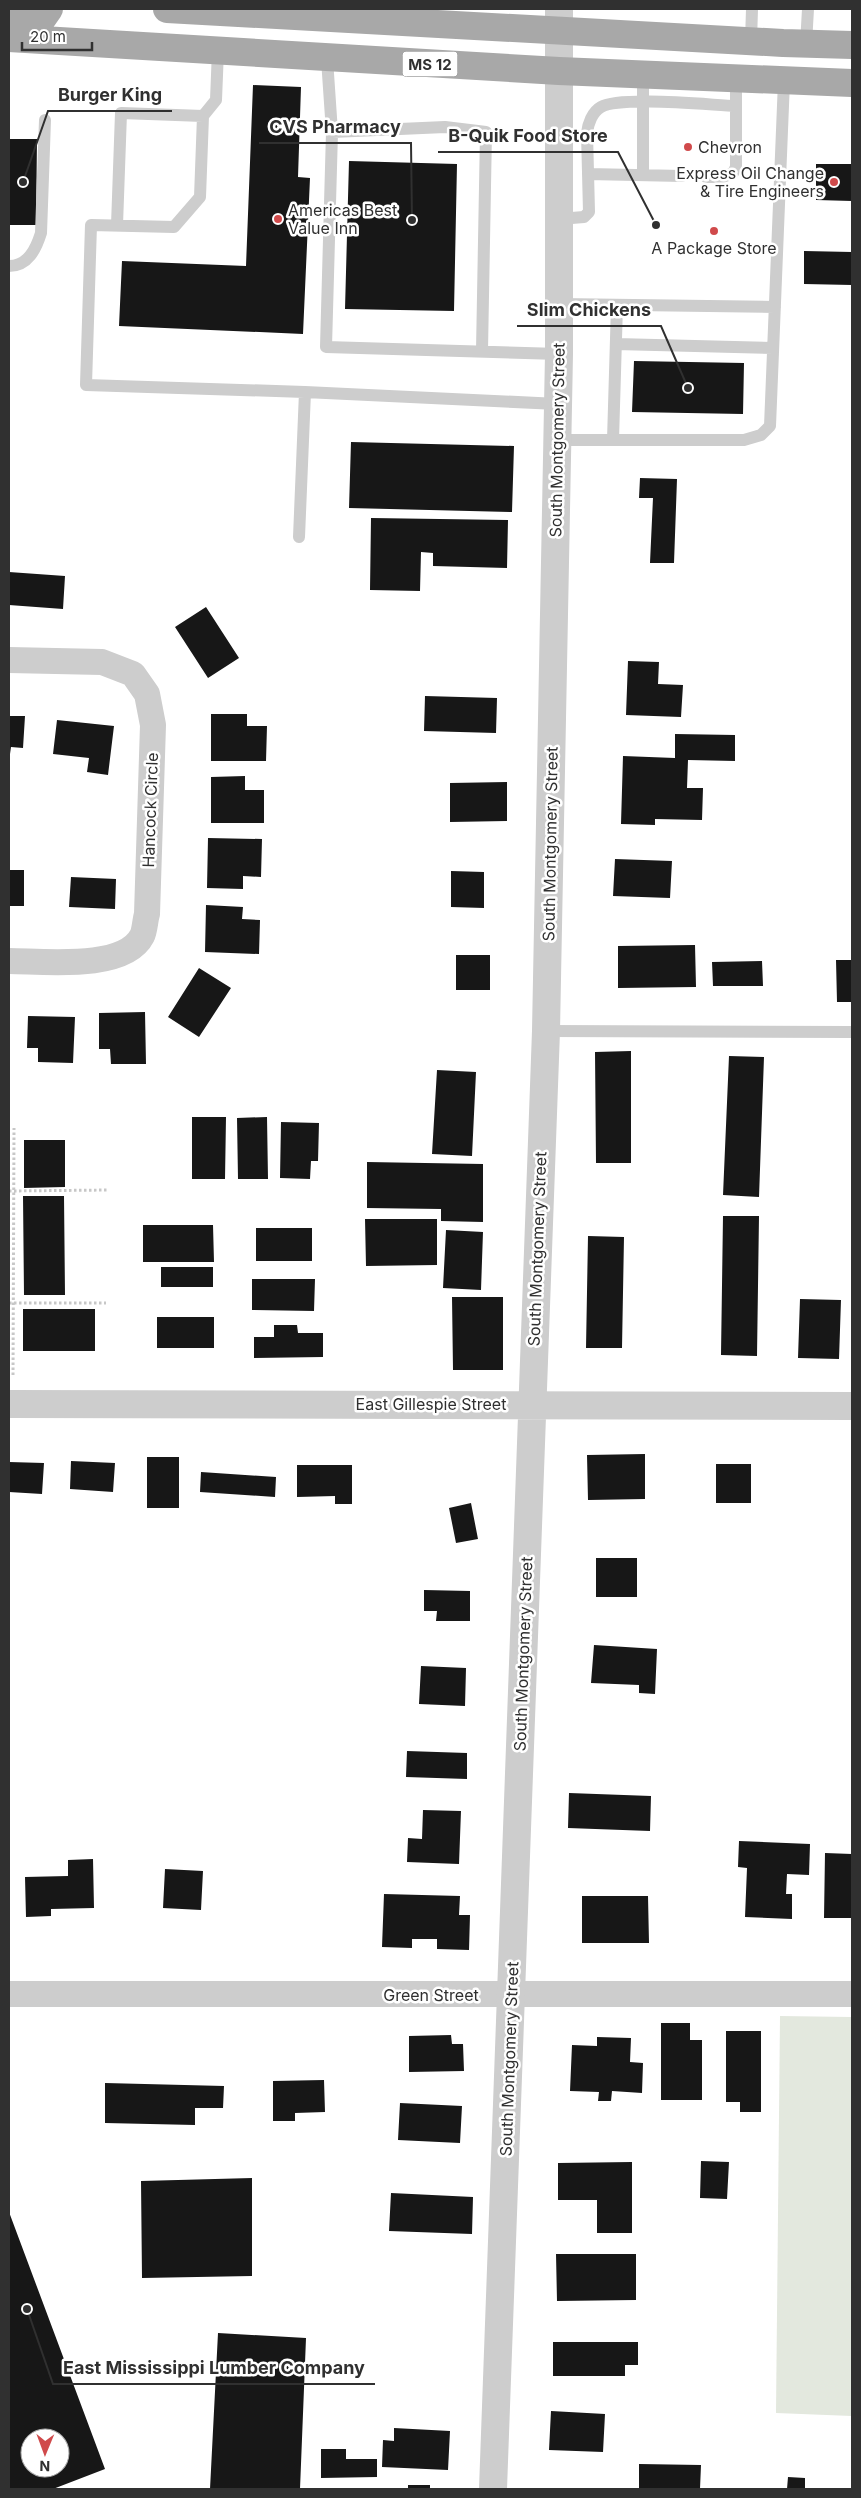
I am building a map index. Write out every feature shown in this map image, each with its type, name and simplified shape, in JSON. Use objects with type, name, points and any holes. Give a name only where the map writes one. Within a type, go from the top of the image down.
[{"type":"main road","points":[[9,22],[18,18],[42,19],[49,12],[49,9]]},
{"type":"main road","points":[[167,9],[559,20],[751,41],[852,44]]},
{"type":"main road","name":"MS 12","points":[[9,38],[218,50],[327,59],[643,75],[852,82]]},
{"type":"street","name":"South Montgomery Street","points":[[493,2489],[546,1031],[558,440],[559,219],[573,155],[559,71],[559,20]]},
{"type":"street","name":"Hancock Circle","points":[[9,660],[102,662],[132,674],[147,694],[153,725],[147,914],[142,936],[129,950],[105,960],[9,961]]},
{"type":"street","name":"East Gillespie Street","points":[[9,1404],[852,1406]]},
{"type":"street","name":"Green Street","points":[[9,1994],[852,1994]]},
{"type":"lane","points":[[751,41],[752,9]]},
{"type":"lane","points":[[806,44],[808,9]]},
{"type":"lane","points":[[218,50],[216,100],[203,116],[200,197],[174,227],[91,224],[86,385],[304,392],[558,404]]},
{"type":"lane","points":[[327,59],[332,132],[326,347],[559,354]]},
{"type":"lane","points":[[643,75],[644,175]]},
{"type":"lane","points":[[706,177],[723,177],[733,173],[736,167],[736,79]]},
{"type":"lane","points":[[558,440],[744,440],[761,435],[770,426],[784,81]]},
{"type":"lane","points":[[559,219],[584,217],[589,212],[588,174],[573,155],[588,121],[600,107],[643,102],[736,106]]},
{"type":"lane","points":[[118,225],[121,114],[203,116]]},
{"type":"lane","points":[[9,266],[14,266],[29,258],[36,247],[40,233],[45,120]]},
{"type":"lane","points":[[332,132],[445,126],[486,132],[482,352]]},
{"type":"lane","points":[[588,174],[682,176]]},
{"type":"lane","points":[[559,304],[774,307]]},
{"type":"lane","points":[[613,440],[617,305]]},
{"type":"lane","points":[[616,344],[774,348]]},
{"type":"lane","points":[[299,538],[304,392]]},
{"type":"lane","points":[[546,1031],[852,1032]]},
{"type":"path","points":[[13,1374],[11,1303],[14,1128]]},
{"type":"path","points":[[9,1191],[108,1190]]},
{"type":"path","points":[[11,1303],[106,1303]]},
{"type":"shaded area","points":[[780,2016],[852,2017],[852,2416],[776,2413]]},
{"type":"building","name":"Americas Best Value Inn","points":[[253,85],[301,87],[298,177],[310,178],[303,334],[119,326],[122,261],[246,266]]},
{"type":"building","points":[[9,139],[37,139],[36,225],[9,225]]},
{"type":"building","points":[[349,161],[457,164],[454,311],[345,309]]},
{"type":"building","name":"Express Oil Change & Tire Engineers","points":[[816,164],[852,164],[852,201],[816,200]]},
{"type":"building","points":[[804,251],[852,252],[852,285],[804,284]]},
{"type":"building","points":[[634,361],[744,363],[743,414],[632,412]]},
{"type":"building","points":[[351,442],[514,446],[512,512],[349,508]]},
{"type":"building","points":[[640,478],[677,479],[674,563],[650,563],[653,498],[639,498]]},
{"type":"building","points":[[371,518],[508,520],[507,568],[433,566],[433,553],[421,552],[420,591],[370,590]]},
{"type":"building","points":[[9,572],[65,576],[63,609],[9,605]]},
{"type":"building","points":[[206,607],[239,658],[208,678],[175,627]]},
{"type":"building","points":[[628,661],[659,662],[658,684],[683,685],[681,717],[626,715]]},
{"type":"building","points":[[425,696],[497,698],[496,733],[424,731]]},
{"type":"building","points":[[211,714],[247,714],[247,726],[267,726],[266,761],[211,761]]},
{"type":"building","points":[[9,716],[25,716],[23,748],[11,747],[10,754]]},
{"type":"building","points":[[57,720],[114,726],[108,775],[87,772],[89,758],[53,754]]},
{"type":"building","points":[[675,734],[735,735],[735,761],[688,760],[687,788],[703,788],[702,820],[655,819],[655,825],[621,824],[623,756],[675,758]]},
{"type":"building","points":[[245,776],[245,790],[264,790],[264,823],[211,823],[211,777]]},
{"type":"building","points":[[507,782],[507,821],[450,822],[450,783]]},
{"type":"building","points":[[208,838],[262,839],[261,877],[243,876],[243,889],[207,888]]},
{"type":"building","points":[[615,859],[672,861],[670,898],[613,896]]},
{"type":"building","points":[[9,870],[24,870],[24,906],[9,906]]},
{"type":"building","points":[[451,871],[484,872],[484,908],[451,907]]},
{"type":"building","points":[[71,877],[116,879],[115,909],[69,907]]},
{"type":"building","points":[[206,905],[243,907],[242,919],[260,920],[259,954],[205,952]]},
{"type":"building","points":[[695,945],[696,987],[618,988],[618,946]]},
{"type":"building","points":[[456,955],[490,955],[490,990],[456,990]]},
{"type":"building","points":[[836,960],[852,960],[852,1002],[837,1002]]},
{"type":"building","points":[[762,961],[763,986],[713,986],[712,962]]},
{"type":"building","points":[[199,968],[231,988],[199,1037],[168,1017]]},
{"type":"building","points":[[145,1012],[146,1064],[111,1064],[110,1049],[99,1049],[99,1013]]},
{"type":"building","points":[[28,1016],[75,1017],[73,1063],[38,1062],[38,1048],[27,1048]]},
{"type":"building","points":[[631,1051],[631,1163],[596,1163],[595,1052]]},
{"type":"building","points":[[729,1056],[764,1057],[759,1197],[723,1195]]},
{"type":"building","points":[[437,1070],[476,1072],[472,1156],[432,1154]]},
{"type":"building","points":[[192,1117],[226,1117],[225,1179],[192,1179]]},
{"type":"building","points":[[267,1117],[268,1179],[238,1179],[237,1118]]},
{"type":"building","points":[[281,1122],[319,1123],[318,1161],[311,1161],[310,1179],[280,1178]]},
{"type":"building","points":[[24,1140],[65,1140],[65,1187],[24,1188]]},
{"type":"building","points":[[367,1162],[483,1164],[483,1222],[441,1221],[441,1209],[367,1208]]},
{"type":"building","points":[[23,1196],[64,1196],[65,1295],[24,1295]]},
{"type":"building","points":[[723,1216],[759,1216],[757,1356],[721,1355]]},
{"type":"building","points":[[365,1219],[437,1219],[437,1265],[366,1266]]},
{"type":"building","points":[[143,1225],[213,1225],[214,1262],[143,1262]]},
{"type":"building","points":[[256,1228],[312,1228],[312,1261],[256,1261]]},
{"type":"building","points":[[446,1230],[483,1232],[481,1290],[443,1288]]},
{"type":"building","points":[[588,1236],[624,1237],[622,1348],[586,1348]]},
{"type":"building","points":[[161,1267],[213,1267],[213,1287],[161,1287]]},
{"type":"building","points":[[252,1279],[315,1279],[314,1311],[252,1310]]},
{"type":"building","points":[[452,1297],[503,1297],[503,1370],[453,1370]]},
{"type":"building","points":[[800,1299],[841,1300],[839,1359],[798,1358]]},
{"type":"building","points":[[23,1309],[95,1309],[95,1351],[23,1351]]},
{"type":"building","points":[[157,1317],[214,1317],[214,1348],[157,1348]]},
{"type":"building","points":[[274,1325],[297,1325],[298,1333],[323,1333],[323,1357],[254,1358],[254,1337],[274,1337]]},
{"type":"building","points":[[645,1454],[645,1499],[588,1500],[587,1455]]},
{"type":"building","points":[[147,1457],[179,1457],[179,1508],[147,1508]]},
{"type":"building","points":[[71,1461],[115,1463],[113,1492],[70,1489]]},
{"type":"building","points":[[9,1462],[44,1463],[42,1494],[9,1492]]},
{"type":"building","points":[[716,1464],[751,1464],[751,1503],[716,1503]]},
{"type":"building","points":[[297,1465],[352,1465],[352,1504],[335,1504],[335,1496],[297,1497]]},
{"type":"building","points":[[201,1472],[276,1477],[275,1497],[200,1492]]},
{"type":"building","points":[[471,1503],[478,1539],[456,1543],[449,1508]]},
{"type":"building","points":[[596,1558],[637,1558],[637,1597],[596,1597]]},
{"type":"building","points":[[424,1590],[470,1591],[470,1621],[436,1621],[437,1611],[424,1611]]},
{"type":"building","points":[[594,1645],[657,1649],[655,1694],[639,1693],[639,1685],[591,1683]]},
{"type":"building","points":[[421,1666],[466,1668],[465,1706],[419,1704]]},
{"type":"building","points":[[407,1751],[467,1753],[467,1779],[406,1777]]},
{"type":"building","points":[[569,1793],[651,1796],[650,1831],[568,1828]]},
{"type":"building","points":[[423,1810],[461,1811],[459,1864],[407,1862],[408,1838],[422,1839]]},
{"type":"building","points":[[739,1841],[810,1844],[809,1875],[787,1874],[786,1894],[792,1894],[792,1919],[745,1917],[747,1868],[738,1867]]},
{"type":"building","points":[[825,1853],[852,1854],[852,1918],[824,1918]]},
{"type":"building","points":[[93,1859],[94,1908],[51,1909],[51,1916],[26,1917],[25,1877],[68,1876],[68,1860]]},
{"type":"building","points":[[165,1869],[203,1871],[201,1910],[163,1908]]},
{"type":"building","points":[[384,1894],[460,1896],[459,1915],[470,1915],[469,1950],[437,1949],[437,1939],[412,1939],[412,1948],[382,1947]]},
{"type":"building","points":[[582,1896],[648,1896],[649,1943],[582,1943]]},
{"type":"building","points":[[661,2023],[690,2023],[690,2040],[702,2040],[702,2100],[661,2100]]},
{"type":"building","points":[[726,2031],[761,2031],[761,2112],[740,2112],[740,2102],[726,2102]]},
{"type":"building","points":[[451,2035],[452,2044],[463,2044],[464,2071],[409,2072],[409,2036]]},
{"type":"building","points":[[597,2037],[631,2038],[630,2062],[643,2063],[642,2093],[612,2091],[611,2101],[598,2101],[599,2092],[570,2091],[572,2045],[597,2046]]},
{"type":"building","points":[[324,2080],[325,2112],[295,2113],[295,2121],[273,2121],[273,2081]]},
{"type":"building","points":[[105,2083],[224,2086],[223,2108],[195,2108],[195,2125],[105,2123]]},
{"type":"building","points":[[400,2103],[462,2106],[460,2143],[398,2140]]},
{"type":"building","points":[[701,2161],[729,2162],[727,2199],[700,2198]]},
{"type":"building","points":[[632,2162],[632,2233],[597,2233],[597,2200],[558,2200],[558,2163]]},
{"type":"building","points":[[252,2178],[252,2276],[142,2278],[141,2181]]},
{"type":"building","points":[[391,2193],[473,2197],[472,2234],[389,2231]]},
{"type":"building","points":[[9,2212],[105,2469],[53,2489],[9,2489]]},
{"type":"building","points":[[556,2254],[636,2254],[636,2300],[557,2301]]},
{"type":"building","points":[[218,2333],[306,2338],[300,2489],[210,2489]]},
{"type":"building","points":[[553,2342],[638,2342],[638,2365],[625,2365],[625,2376],[553,2376]]},
{"type":"building","points":[[551,2411],[605,2414],[603,2452],[549,2450]]},
{"type":"building","points":[[394,2428],[450,2431],[448,2470],[382,2467],[383,2440],[394,2441]]},
{"type":"building","points":[[321,2449],[346,2449],[346,2459],[377,2459],[377,2477],[321,2478]]},
{"type":"building","points":[[639,2464],[701,2465],[700,2489],[639,2489]]},
{"type":"building","points":[[788,2477],[805,2478],[805,2489],[787,2489]]},
{"type":"building","points":[[408,2485],[430,2485],[430,2489],[408,2489]]},
{"type":"place","name":"Chevron","points":[[688,147]]},
{"type":"place","name":"Burger King","points":[[23,182]]},
{"type":"place","name":"Express Oil Change & Tire Engineers","points":[[834,182]]},
{"type":"place","name":"Americas Best Value Inn","points":[[278,219]]},
{"type":"place","name":"CVS Pharmacy","points":[[412,220]]},
{"type":"place","name":"B-Quik Food Store","points":[[656,225]]},
{"type":"place","name":"A Package Store","points":[[714,231]]},
{"type":"place","name":"Slim Chickens","points":[[688,388]]},
{"type":"place","name":"East Mississippi Lumber Company","points":[[27,2309]]}]
